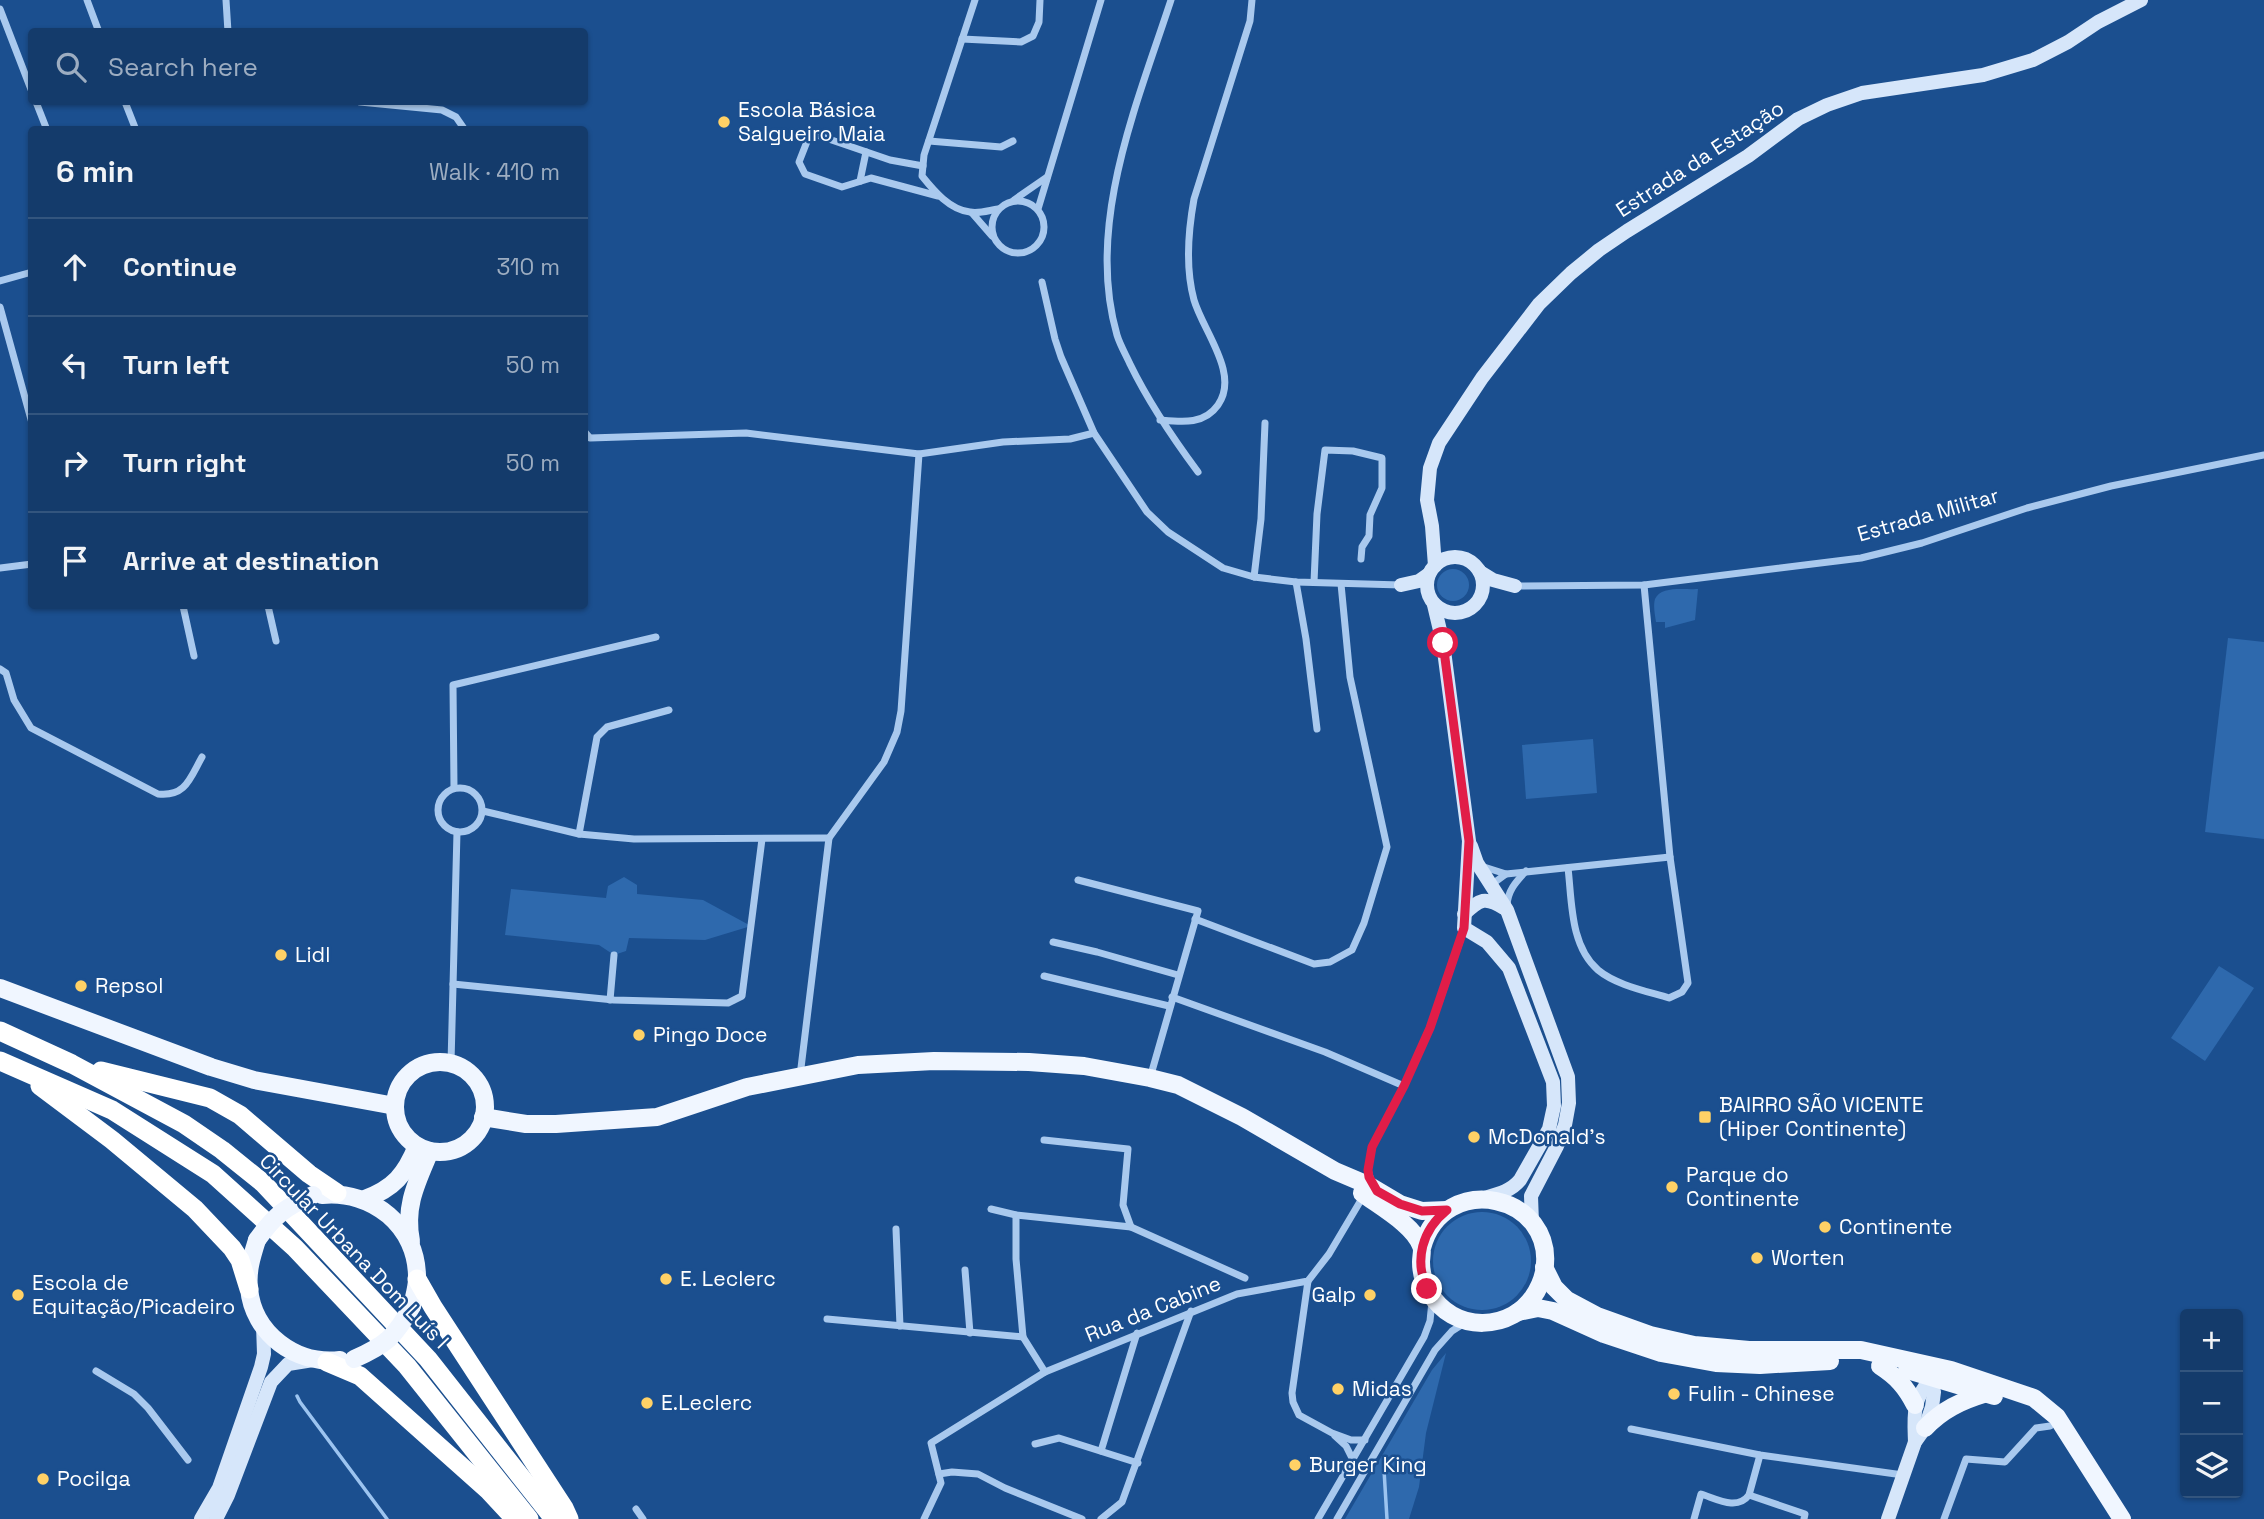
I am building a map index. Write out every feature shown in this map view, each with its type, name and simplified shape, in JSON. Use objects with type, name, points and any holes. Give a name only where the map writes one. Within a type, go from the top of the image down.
[{"type":"highway","name":"Circular Urbana Dom Luís I","points":[[0,1031],[72,1064],[184,1124],[263,1183],[428,1359],[554,1519]]},
{"type":"highway","name":"Circular Urbana Dom Luís I","points":[[4,1063],[113,1110],[214,1174],[295,1248],[407,1366],[529,1519]]},
{"type":"highway","points":[[4,1063],[77,1112],[195,1209],[232,1248],[240,1260],[249,1289]]},
{"type":"highway","points":[[72,1064],[210,1098],[240,1115],[309,1174],[337,1193]]},
{"type":"highway","points":[[417,1279],[569,1519]]},
{"type":"highway","points":[[320,1361],[360,1376],[489,1491],[515,1519]]},
{"type":"main road","points":[[0,988],[187,1058],[254,1080],[395,1106]]},
{"type":"main road","points":[[436,1061],[451,1063],[465,1069],[476,1080],[483,1094],[481,1124],[473,1137],[461,1147],[446,1152],[424,1149],[406,1138],[398,1126],[394,1113],[400,1085],[408,1074],[421,1065],[436,1061]]},
{"type":"main road","points":[[483,1116],[526,1124],[657,1117],[747,1087],[858,1065],[934,1061],[1084,1066],[1178,1085],[1242,1117],[1371,1193],[1422,1211],[1447,1210]]},
{"type":"main road","points":[[365,1199],[382,1193],[402,1176],[424,1149]]},
{"type":"main road","points":[[414,1255],[404,1232],[387,1213],[365,1199],[337,1193],[313,1195],[280,1212],[257,1241],[249,1264],[249,1289],[254,1308],[263,1325],[285,1347],[320,1361],[354,1359],[379,1348],[399,1330],[412,1306],[417,1279],[414,1255],[408,1224],[424,1149]]},
{"type":"main road","points":[[1371,1193],[1411,1230],[1422,1248]]},
{"type":"main road","points":[[1517,1312],[1536,1292],[1544,1267],[1543,1244],[1532,1223],[1509,1204],[1495,1200],[1464,1202],[1447,1210],[1432,1225],[1422,1248],[1421,1270],[1424,1283],[1432,1297],[1446,1311],[1468,1321],[1493,1322],[1517,1312],[1538,1308],[1553,1311],[1604,1334],[1661,1353],[1716,1363],[1851,1361],[1933,1373],[1984,1394],[2027,1407],[2076,1447]]},
{"type":"main road","points":[[1544,1267],[1554,1287],[1567,1300],[1597,1317],[1650,1335],[1694,1345],[1749,1350],[1861,1350],[1933,1373],[2034,1398],[2057,1417],[2122,1519]]},
{"type":"main road","points":[[1880,1366],[1902,1383],[1914,1405]]},
{"type":"main road","points":[[1920,1435],[1935,1417],[1953,1405],[1984,1394]]},
{"type":"street","points":[[87,0],[98,28]]},
{"type":"street","points":[[226,0],[228,28]]},
{"type":"street","points":[[939,196],[922,176],[923,166],[975,0]]},
{"type":"street","points":[[962,39],[1021,42],[1033,36],[1039,22],[1040,0]]},
{"type":"street","points":[[1038,208],[1101,0]]},
{"type":"street","points":[[1171,0],[1121,159],[1108,224],[1107,281],[1117,337],[1160,421],[1198,472]]},
{"type":"street","points":[[1160,421],[1189,422],[1210,415],[1221,401],[1227,383],[1194,300],[1189,268],[1188,229],[1194,199],[1250,21],[1252,0]]},
{"type":"street","name":"Estrada da Estação","points":[[1432,570],[1432,526],[1427,484],[1434,455],[1443,434],[1539,304],[1599,250],[1748,156],[1798,119],[1827,105],[1863,93],[1983,75],[2034,60],[2141,0]]},
{"type":"street","points":[[0,9],[28,82]]},
{"type":"street","points":[[37,105],[45,126]]},
{"type":"street","points":[[126,105],[134,126]]},
{"type":"street","points":[[391,105],[442,110],[456,117],[462,126]]},
{"type":"street","points":[[923,166],[890,160],[817,135],[808,139],[799,162],[805,174],[842,187],[871,178],[939,196],[972,213],[1003,248],[1024,253],[1033,249],[1044,234],[1045,225],[1038,208],[1030,203],[1012,201]]},
{"type":"street","points":[[929,141],[1001,147],[1013,141]]},
{"type":"street","points":[[860,181],[866,152]]},
{"type":"street","points":[[972,213],[998,209],[1048,176]]},
{"type":"street","points":[[995,239],[992,223],[998,209]]},
{"type":"street","points":[[0,281],[28,273]]},
{"type":"street","points":[[1042,282],[1055,339],[1078,400],[1094,433],[1147,512],[1168,532],[1223,568],[1254,578],[1296,582],[1401,585],[1419,581],[1438,563],[1460,557],[1472,563],[1480,572],[1483,583],[1481,596],[1474,606],[1461,612],[1450,624],[1443,643]]},
{"type":"street","points":[[0,307],[28,408]]},
{"type":"street","points":[[1254,578],[1261,519],[1265,423]]},
{"type":"street","points":[[588,436],[590,438],[746,433],[919,454],[1003,442],[1070,439],[1094,433]]},
{"type":"street","points":[[1314,582],[1317,514],[1325,450],[1353,451],[1382,458],[1382,488],[1370,515],[1370,536],[1363,547],[1361,559]]},
{"type":"street","points":[[800,1076],[829,838],[884,762],[897,732],[901,711],[919,454]]},
{"type":"street","name":"Estrada Militar","points":[[1480,572],[1493,580],[1515,586],[1644,585],[1861,558],[1922,543],[2027,508],[2110,486],[2264,455]]},
{"type":"street","name":"Estrada da Estação","points":[[1432,526],[1442,546],[1452,558]]},
{"type":"street","points":[[0,568],[28,564]]},
{"type":"street","points":[[1365,1440],[1351,1440],[1332,1433],[1299,1415],[1292,1393],[1308,1281],[1371,1193],[1369,1177],[1372,1147],[1404,1086],[1432,1023],[1464,921],[1469,841],[1443,643],[1426,586],[1432,570]]},
{"type":"street","points":[[1296,582],[1317,729]]},
{"type":"street","points":[[1195,919],[1314,964],[1330,962],[1352,950],[1364,923],[1387,847],[1350,677],[1341,584]]},
{"type":"street","points":[[1401,585],[1448,612],[1461,612]]},
{"type":"street","points":[[1568,867],[1577,937],[1598,970],[1619,981],[1669,998],[1682,992],[1688,983],[1670,857],[1644,585]]},
{"type":"street","name":"Estrada Militar","points":[[1481,596],[1515,586]]},
{"type":"street","points":[[184,609],[194,656]]},
{"type":"street","points":[[269,609],[276,641]]},
{"type":"street","points":[[454,788],[453,685],[656,637]]},
{"type":"street","points":[[0,669],[6,673],[13,700],[31,728],[158,794],[171,796],[184,789],[202,757]]},
{"type":"street","points":[[579,834],[597,737],[607,726],[669,709]]},
{"type":"street","points":[[454,788],[475,792],[483,811],[477,825],[472,829],[457,832],[443,824],[438,810],[442,796],[454,788]]},
{"type":"street","points":[[483,811],[579,834],[634,839],[829,838]]},
{"type":"street","points":[[451,1063],[457,832]]},
{"type":"street","points":[[453,984],[610,1000],[728,1003],[742,996],[762,839]]},
{"type":"street","points":[[1469,841],[1477,863],[1507,910],[1568,1077],[1569,1103],[1565,1125],[1531,1196],[1532,1223]]},
{"type":"street","points":[[1477,863],[1506,874],[1670,857]]},
{"type":"street","points":[[1507,910],[1507,897],[1525,871]]},
{"type":"street","points":[[1491,885],[1506,874]]},
{"type":"street","points":[[1078,880],[1198,911],[1150,1078]]},
{"type":"street","points":[[1464,921],[1477,902],[1487,900],[1507,910]]},
{"type":"street","points":[[1464,921],[1509,968],[1553,1082],[1554,1106],[1549,1129],[1520,1180],[1504,1192],[1481,1199]]},
{"type":"street","points":[[1053,942],[1178,975]]},
{"type":"street","points":[[610,1000],[614,955]]},
{"type":"street","points":[[1044,976],[1169,1006]]},
{"type":"street","points":[[1172,997],[1325,1052],[1404,1086]]},
{"type":"street","points":[[1044,1140],[1128,1149],[1123,1205],[1131,1227]]},
{"type":"street","points":[[991,1209],[1016,1215],[1131,1227],[1245,1278]]},
{"type":"street","points":[[1016,1215],[1016,1259],[1024,1337],[1045,1372]]},
{"type":"street","points":[[896,1229],[900,1326]]},
{"type":"street","points":[[965,1270],[970,1332]]},
{"type":"street","name":"Rua da Cabine","points":[[939,1474],[931,1443],[1045,1372],[1191,1311],[1255,1289],[1308,1281]]},
{"type":"street","points":[[1318,1519],[1424,1337],[1430,1321],[1432,1297]]},
{"type":"street","points":[[1101,1519],[1122,1502],[1191,1311]]},
{"type":"street","points":[[827,1319],[1024,1337]]},
{"type":"street","points":[[1337,1519],[1434,1350],[1452,1331],[1468,1321]]},
{"type":"street","points":[[216,1519],[223,1491],[251,1415],[264,1354],[263,1325]]},
{"type":"street","points":[[1101,1451],[1137,1334]]},
{"type":"street","points":[[251,1415],[271,1382],[288,1364],[320,1361]]},
{"type":"street","points":[[96,1371],[134,1394],[188,1460]]},
{"type":"street","points":[[1920,1435],[1914,1405],[1933,1373]]},
{"type":"street","points":[[1888,1519],[1934,1392],[1933,1373]]},
{"type":"street","points":[[1944,1519],[1966,1459],[2005,1462],[2036,1428],[2050,1426]]},
{"type":"street","points":[[1630,1429],[1760,1455],[1903,1475]]},
{"type":"street","points":[[1332,1433],[1346,1446],[1353,1460]]},
{"type":"street","points":[[1035,1444],[1059,1438],[1138,1463]]},
{"type":"street","points":[[1693,1519],[1701,1494],[1735,1504],[1749,1495],[1760,1455]]},
{"type":"street","points":[[924,1519],[941,1483],[939,1474],[952,1472],[978,1474],[1005,1488],[1082,1519]]},
{"type":"street","points":[[201,1519],[223,1491]]},
{"type":"street","points":[[1749,1495],[1805,1514],[1804,1519]]},
{"type":"street","points":[[636,1509],[643,1519]]},
{"type":"shaded area","points":[[1453,569],[1464,574],[1469,585],[1464,596],[1453,601],[1442,596],[1437,585],[1442,574]]},
{"type":"shaded area","points":[[1698,589],[1695,620],[1665,628],[1665,622],[1656,622],[1654,604],[1658,595],[1668,590]]},
{"type":"shaded area","points":[[2228,638],[2264,642],[2264,839],[2205,832]]},
{"type":"shaded area","points":[[1593,739],[1597,793],[1526,799],[1522,745]]},
{"type":"shaded area","points":[[624,877],[637,885],[637,894],[703,900],[751,926],[705,940],[629,938],[626,951],[614,955],[599,945],[505,935],[511,889],[606,898],[608,886]]},
{"type":"shaded area","points":[[2219,966],[2254,988],[2205,1061],[2171,1038]]},
{"type":"shaded area","points":[[1482,1212],[1501,1216],[1517,1226],[1527,1242],[1531,1261],[1527,1280],[1517,1296],[1501,1306],[1482,1310],[1463,1306],[1447,1296],[1437,1280],[1433,1261],[1437,1242],[1447,1226],[1463,1216]]},
{"type":"shaded area","points":[[1446,1353],[1426,1433],[1419,1487],[1409,1519],[1345,1519],[1432,1370]]},
{"type":"waterway","points":[[297,1396],[387,1519]]},
{"type":"waterway","points":[[1384,1470],[1387,1519]]},
{"type":"place","name":"Escola Básica Salgueiro Maia","points":[[724,122]]},
{"type":"place","name":"Lidl","points":[[281,955]]},
{"type":"place","name":"Repsol","points":[[81,986]]},
{"type":"place","name":"Pingo Doce","points":[[639,1035]]},
{"type":"place","name":"BAIRRO SÃO VICENTE (Hiper Continente)","points":[[1705,1117]]},
{"type":"place","name":"McDonald's","points":[[1474,1137]]},
{"type":"place","name":"Parque do Continente","points":[[1672,1187]]},
{"type":"place","name":"Continente","points":[[1825,1227]]},
{"type":"place","name":"Worten","points":[[1757,1258]]},
{"type":"place","name":"E. Leclerc","points":[[666,1279]]},
{"type":"place","name":"Escola de Equitação/Picadeiro","points":[[18,1295]]},
{"type":"place","name":"Galp","points":[[1370,1295]]},
{"type":"place","name":"Midas","points":[[1338,1389]]},
{"type":"place","name":"Fulin - Chinese","points":[[1674,1394]]},
{"type":"place","name":"E.Leclerc","points":[[647,1403]]},
{"type":"place","name":"Burger King","points":[[1295,1465]]},
{"type":"place","name":"Pocilga","points":[[43,1479]]},
{"type":"route","points":[[1427,1289],[1421,1270],[1423,1244],[1432,1225],[1447,1210],[1422,1211],[1400,1204],[1377,1191],[1368,1170],[1372,1147],[1430,1028],[1464,928],[1469,841],[1443,643]]}]
